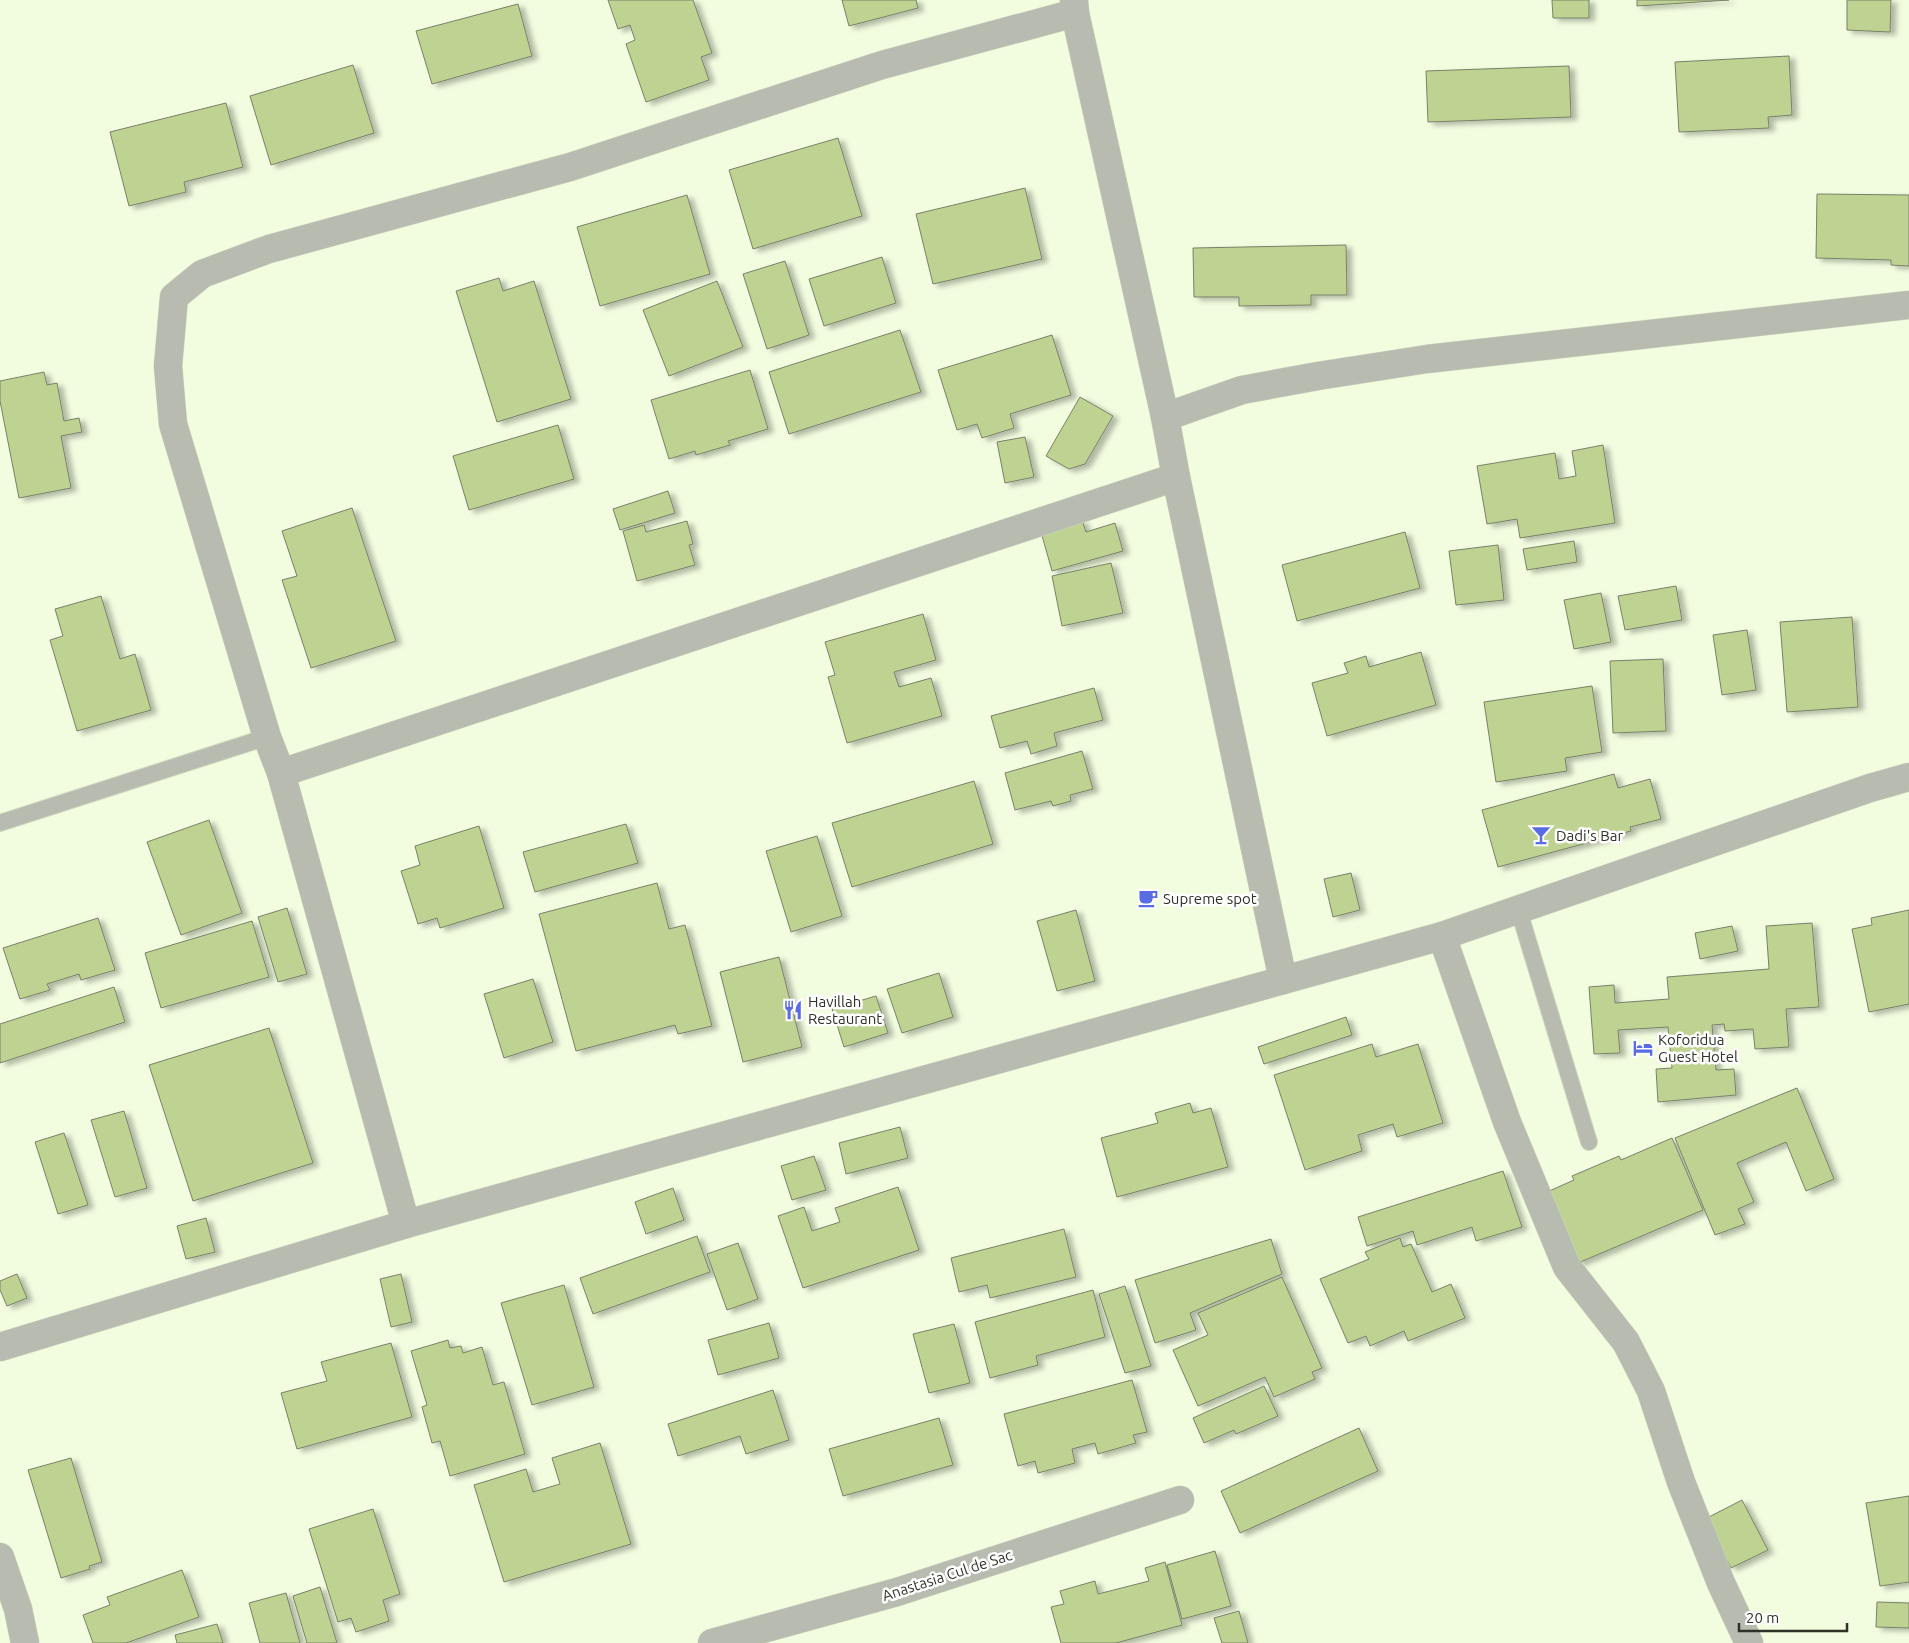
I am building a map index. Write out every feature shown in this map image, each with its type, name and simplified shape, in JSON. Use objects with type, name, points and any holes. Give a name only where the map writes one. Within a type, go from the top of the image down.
[{"type":"street","points":[[406,1224],[281,773],[268,736],[174,424],[168,366],[174,297],[202,274],[269,249],[570,167],[882,64],[1075,7],[1165,417],[1176,477],[1283,980]]},
{"type":"street","points":[[1165,417],[1242,390],[1427,359],[1909,305]]},
{"type":"street","points":[[281,773],[1176,477]]},
{"type":"street","points":[[0,1347],[406,1224],[1442,936],[1870,788],[1909,777]]},
{"type":"street","points":[[1442,936],[1507,1122],[1567,1267],[1626,1342],[1651,1391],[1681,1482],[1721,1583],[1749,1643]]},
{"type":"street","name":"Anastasia Cul de Sac","points":[[712,1643],[897,1592],[1180,1500]]},
{"type":"street","points":[[0,1557],[18,1610],[25,1643]]},
{"type":"lane","points":[[0,823],[268,736]]},
{"type":"lane","points":[[1519,910],[1589,1142]]},
{"type":"building","points":[[608,0],[693,0],[712,53],[701,57],[709,80],[646,102],[626,44],[635,40],[630,25],[618,29]]},
{"type":"building","points":[[842,0],[916,0],[918,8],[849,26]]},
{"type":"building","points":[[1552,0],[1589,0],[1589,18],[1553,18]]},
{"type":"building","points":[[1637,0],[1729,0],[1637,6]]},
{"type":"building","points":[[1847,0],[1891,0],[1890,32],[1847,30]]},
{"type":"building","points":[[518,4],[532,56],[432,84],[416,31]]},
{"type":"building","points":[[1789,56],[1792,115],[1768,117],[1769,128],[1679,132],[1675,62]]},
{"type":"building","points":[[353,65],[374,133],[271,165],[250,96]]},
{"type":"building","points":[[1569,66],[1571,117],[1428,122],[1426,71]]},
{"type":"building","points":[[226,103],[243,167],[184,182],[186,192],[129,206],[110,132]]},
{"type":"building","points":[[838,138],[862,216],[753,249],[729,170]]},
{"type":"building","points":[[1025,188],[1042,259],[933,284],[916,214]]},
{"type":"building","points":[[1817,194],[1909,195],[1909,266],[1891,265],[1891,260],[1816,258]]},
{"type":"building","points":[[687,195],[710,274],[600,306],[577,227]]},
{"type":"building","points":[[1346,245],[1347,295],[1311,295],[1311,305],[1239,306],[1239,297],[1194,297],[1193,248]]},
{"type":"building","points":[[882,257],[896,303],[824,326],[809,279]]},
{"type":"building","points":[[785,261],[809,335],[767,349],[743,274]]},
{"type":"building","points":[[499,278],[503,291],[534,281],[571,399],[497,422],[456,291]]},
{"type":"building","points":[[717,281],[743,347],[669,376],[643,310]]},
{"type":"building","points":[[900,330],[921,392],[789,434],[769,372]]},
{"type":"building","points":[[1052,335],[1071,395],[1010,414],[1014,428],[982,438],[977,424],[957,430],[938,370]]},
{"type":"building","points":[[750,370],[768,429],[728,441],[730,445],[696,455],[695,451],[669,459],[651,400]]},
{"type":"building","points":[[44,372],[47,385],[57,383],[64,421],[79,418],[82,432],[61,436],[71,488],[19,498],[0,401],[0,381]]},
{"type":"building","points":[[1080,397],[1113,416],[1085,464],[1069,469],[1046,456]]},
{"type":"building","points":[[558,425],[574,479],[469,510],[453,456]]},
{"type":"building","points":[[1025,437],[1034,477],[1005,483],[997,442]]},
{"type":"building","points":[[1603,445],[1615,523],[1520,538],[1517,519],[1487,524],[1477,466],[1555,453],[1559,479],[1576,476],[1572,451]]},
{"type":"building","points":[[668,491],[675,513],[620,530],[613,509]]},
{"type":"building","points":[[352,508],[396,641],[311,668],[282,580],[297,576],[282,531]]},
{"type":"building","points":[[1082,520],[1086,532],[1115,523],[1123,551],[1052,571],[1041,532]]},
{"type":"building","points":[[687,521],[693,544],[689,545],[695,565],[637,581],[623,531],[644,525],[646,532]]},
{"type":"building","points":[[1405,532],[1420,588],[1297,621],[1282,565]]},
{"type":"building","points":[[1574,541],[1577,562],[1527,570],[1523,549]]},
{"type":"building","points":[[1498,545],[1504,600],[1456,605],[1449,551]]},
{"type":"building","points":[[1111,563],[1123,613],[1062,626],[1052,576]]},
{"type":"building","points":[[1676,586],[1682,620],[1625,630],[1618,596]]},
{"type":"building","points":[[1601,593],[1611,642],[1574,649],[1564,600]]},
{"type":"building","points":[[101,596],[120,659],[135,654],[151,710],[77,731],[50,640],[63,636],[55,609]]},
{"type":"building","points":[[923,614],[936,660],[894,672],[899,687],[931,678],[942,716],[847,743],[828,677],[835,675],[825,642]]},
{"type":"building","points":[[1852,617],[1858,707],[1787,712],[1780,622]]},
{"type":"building","points":[[1747,630],[1756,690],[1722,695],[1713,635]]},
{"type":"building","points":[[1421,652],[1436,705],[1327,736],[1312,683],[1348,673],[1344,663],[1366,656],[1369,667]]},
{"type":"building","points":[[1663,659],[1666,731],[1613,733],[1610,661]]},
{"type":"building","points":[[1592,686],[1602,752],[1565,758],[1567,771],[1496,782],[1484,702]]},
{"type":"building","points":[[1094,688],[1103,720],[1054,733],[1057,746],[1031,754],[1027,741],[1000,748],[991,716]]},
{"type":"building","points":[[1082,751],[1093,789],[1070,795],[1071,801],[1053,806],[1051,801],[1015,810],[1005,773]]},
{"type":"building","points":[[1614,774],[1618,788],[1650,779],[1661,819],[1630,827],[1631,831],[1498,867],[1482,810]]},
{"type":"building","points":[[974,781],[993,844],[852,887],[832,823]]},
{"type":"building","points":[[209,820],[242,913],[181,935],[147,842]]},
{"type":"building","points":[[626,824],[638,863],[535,892],[523,852]]},
{"type":"building","points":[[479,826],[504,908],[440,928],[437,918],[418,924],[401,871],[420,865],[415,846]]},
{"type":"building","points":[[817,836],[842,916],[791,932],[766,851]]},
{"type":"building","points":[[1351,873],[1360,910],[1333,917],[1324,879]]},
{"type":"building","points":[[657,883],[669,929],[685,925],[712,1026],[678,1034],[675,1025],[576,1051],[539,914]]},
{"type":"building","points":[[287,908],[307,974],[278,982],[258,917]]},
{"type":"building","points":[[1076,910],[1095,981],[1057,991],[1037,921]]},
{"type":"building","points":[[1909,910],[1909,1004],[1869,1012],[1852,929],[1872,925],[1871,918]]},
{"type":"building","points":[[98,918],[115,970],[81,980],[79,974],[47,984],[50,990],[20,999],[3,948]]},
{"type":"building","points":[[252,921],[269,977],[161,1008],[145,953]]},
{"type":"building","points":[[1812,923],[1819,1007],[1786,1009],[1789,1047],[1755,1049],[1753,1029],[1725,1031],[1724,1024],[1712,1025],[1716,1070],[1734,1069],[1736,1095],[1658,1102],[1656,1069],[1672,1068],[1668,1027],[1618,1030],[1620,1053],[1594,1054],[1589,987],[1614,985],[1615,1003],[1669,999],[1667,977],[1769,969],[1766,926]]},
{"type":"building","points":[[1732,926],[1738,951],[1700,959],[1695,933]]},
{"type":"building","points":[[779,957],[802,1047],[743,1062],[720,972]]},
{"type":"building","points":[[939,973],[953,1017],[902,1033],[887,989]]},
{"type":"building","points":[[533,979],[553,1042],[504,1058],[484,994]]},
{"type":"building","points":[[114,987],[125,1022],[0,1063],[0,1024]]},
{"type":"building","points":[[876,996],[888,1033],[844,1047],[832,1009]]},
{"type":"building","points":[[1346,1017],[1352,1035],[1264,1064],[1258,1047]]},
{"type":"building","points":[[269,1028],[313,1163],[193,1201],[149,1065]]},
{"type":"building","points":[[1372,1044],[1376,1057],[1418,1044],[1443,1123],[1397,1137],[1393,1124],[1358,1135],[1362,1151],[1305,1170],[1274,1075]]},
{"type":"building","points":[[1797,1088],[1834,1179],[1806,1191],[1786,1142],[1737,1163],[1754,1202],[1738,1209],[1745,1224],[1715,1235],[1675,1138]]},
{"type":"building","points":[[1190,1103],[1193,1113],[1211,1108],[1228,1167],[1117,1197],[1101,1138],[1158,1123],[1155,1113]]},
{"type":"building","points":[[124,1111],[147,1188],[115,1197],[91,1120]]},
{"type":"building","points":[[900,1127],[908,1158],[846,1174],[839,1143]]},
{"type":"building","points":[[64,1133],[88,1205],[58,1214],[35,1142]]},
{"type":"building","points":[[1672,1138],[1703,1210],[1578,1263],[1547,1192],[1574,1180],[1572,1176],[1619,1156],[1621,1160]]},
{"type":"building","points":[[814,1156],[826,1190],[792,1200],[781,1166]]},
{"type":"building","points":[[1503,1171],[1522,1227],[1476,1241],[1472,1227],[1417,1245],[1413,1231],[1367,1246],[1358,1217]]},
{"type":"building","points":[[898,1187],[919,1250],[803,1288],[778,1216],[804,1207],[812,1231],[840,1222],[835,1208]]},
{"type":"building","points":[[673,1188],[684,1220],[646,1234],[635,1202]]},
{"type":"building","points":[[206,1218],[215,1252],[186,1259],[177,1226]]},
{"type":"building","points":[[1064,1229],[1076,1277],[990,1298],[987,1285],[959,1292],[951,1258]]},
{"type":"building","points":[[697,1236],[710,1272],[593,1314],[580,1278]]},
{"type":"building","points":[[1400,1238],[1403,1247],[1411,1244],[1432,1292],[1451,1284],[1465,1318],[1408,1341],[1404,1331],[1370,1346],[1366,1336],[1348,1343],[1320,1279],[1369,1259],[1365,1252]]},
{"type":"building","points":[[1271,1239],[1282,1274],[1190,1313],[1196,1330],[1155,1343],[1135,1280]]},
{"type":"building","points":[[738,1243],[758,1299],[727,1310],[707,1254]]},
{"type":"building","points":[[17,1274],[27,1298],[7,1306],[0,1290],[0,1281]]},
{"type":"building","points":[[401,1274],[412,1322],[391,1327],[380,1279]]},
{"type":"building","points":[[1282,1277],[1322,1368],[1312,1372],[1315,1379],[1274,1397],[1265,1377],[1198,1406],[1173,1350],[1208,1335],[1198,1313]]},
{"type":"building","points":[[564,1285],[594,1387],[532,1405],[501,1303]]},
{"type":"building","points":[[1125,1286],[1151,1366],[1125,1373],[1099,1294]]},
{"type":"building","points":[[1093,1290],[1105,1337],[1036,1356],[1038,1365],[990,1378],[975,1322]]},
{"type":"building","points":[[769,1323],[779,1358],[718,1375],[708,1340]]},
{"type":"building","points":[[954,1324],[970,1383],[929,1393],[913,1334]]},
{"type":"building","points":[[448,1340],[450,1348],[461,1346],[463,1353],[482,1347],[493,1385],[504,1382],[525,1454],[450,1476],[440,1441],[432,1443],[422,1407],[427,1405],[411,1351]]},
{"type":"building","points":[[391,1343],[412,1417],[297,1449],[281,1393],[327,1381],[321,1362]]},
{"type":"building","points":[[1132,1380],[1147,1432],[1133,1435],[1136,1443],[1098,1454],[1095,1443],[1072,1449],[1075,1463],[1038,1473],[1035,1461],[1018,1466],[1004,1414]]},
{"type":"building","points":[[1264,1386],[1278,1416],[1236,1434],[1234,1430],[1204,1443],[1193,1418]]},
{"type":"building","points":[[773,1390],[789,1440],[746,1454],[740,1436],[678,1456],[668,1424]]},
{"type":"building","points":[[939,1418],[953,1465],[843,1496],[829,1449]]},
{"type":"building","points":[[1359,1428],[1378,1471],[1240,1533],[1221,1491]]},
{"type":"building","points":[[600,1443],[631,1544],[504,1582],[474,1485],[526,1469],[533,1492],[560,1484],[552,1458]]},
{"type":"building","points":[[71,1458],[102,1562],[89,1566],[90,1569],[61,1578],[28,1470]]},
{"type":"building","points":[[1909,1496],[1909,1582],[1880,1586],[1866,1503]]},
{"type":"building","points":[[1742,1500],[1768,1550],[1731,1568],[1705,1519]]},
{"type":"building","points":[[373,1509],[400,1594],[383,1600],[389,1621],[356,1632],[351,1618],[338,1622],[309,1529]]},
{"type":"building","points":[[1215,1551],[1231,1606],[1182,1619],[1167,1565]]},
{"type":"building","points":[[1165,1562],[1182,1625],[1116,1643],[1061,1643],[1051,1607],[1064,1604],[1060,1591],[1095,1581],[1098,1594],[1149,1581],[1145,1568]]},
{"type":"building","points":[[182,1570],[199,1617],[126,1643],[93,1643],[83,1615],[110,1605],[107,1597]]},
{"type":"building","points":[[320,1587],[337,1643],[307,1643],[293,1596]]},
{"type":"building","points":[[286,1593],[300,1643],[260,1643],[249,1603]]},
{"type":"building","points":[[1877,1602],[1909,1603],[1909,1628],[1876,1627]]},
{"type":"building","points":[[1239,1611],[1248,1643],[1222,1643],[1214,1618]]},
{"type":"building","points":[[217,1624],[223,1643],[177,1643],[175,1635]]},
{"type":"place","name":"Dadi's Bar","points":[[1541,835]]},
{"type":"place","name":"Supreme spot","points":[[1148,898]]},
{"type":"place","name":"Havillah Restaurant","points":[[793,1010]]},
{"type":"place","name":"Koforidua Guest Hotel","points":[[1643,1048]]}]
